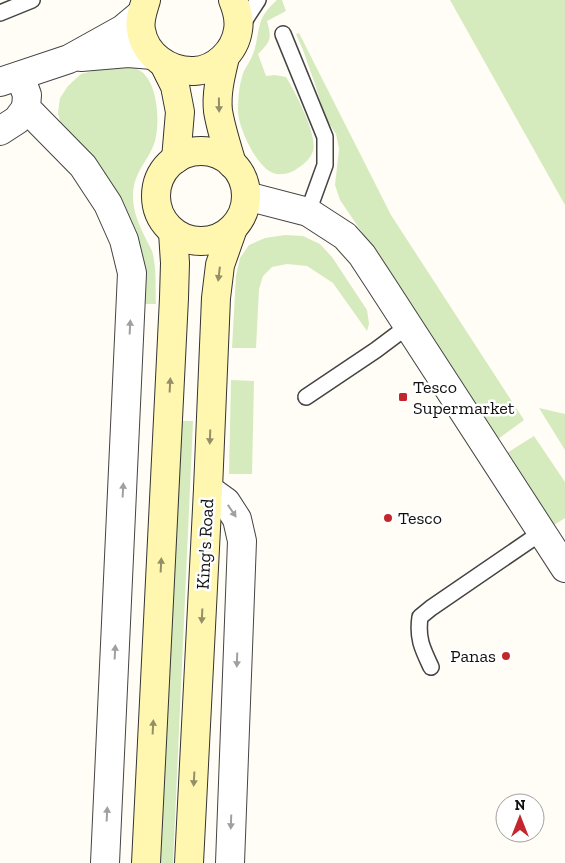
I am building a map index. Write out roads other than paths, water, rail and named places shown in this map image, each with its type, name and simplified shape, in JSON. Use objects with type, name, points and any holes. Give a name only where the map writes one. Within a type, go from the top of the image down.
[{"type":"main road","points":[[159,59],[179,70],[196,71],[211,66],[224,57],[234,44],[239,29],[238,13],[234,0]]},
{"type":"main road","points":[[144,7],[141,30],[146,43],[159,59],[175,86],[180,112],[176,158]]},
{"type":"main road","points":[[224,57],[219,84],[218,110],[232,164]]},
{"type":"main road","points":[[190,152],[205,152],[220,156],[232,164],[240,173],[246,196],[245,207],[233,228],[223,236],[210,241],[198,242],[185,239],[173,232],[165,224],[159,213],[156,201],[156,188],[167,166],[176,158],[190,152]]},
{"type":"main road","name":"King's Road","points":[[189,863],[216,298],[220,265],[233,228]]},
{"type":"main road","points":[[146,863],[174,298],[175,263],[173,232]]},
{"type":"street","points":[[0,131],[17,120],[26,108],[27,95],[10,79],[69,59],[123,29],[144,7]]},
{"type":"street","points":[[69,59],[128,53],[159,59]]},
{"type":"street","points":[[26,108],[82,166],[108,204],[124,240],[132,273],[105,863]]},
{"type":"street","points":[[246,196],[308,212],[345,236],[362,255],[556,548]]},
{"type":"street","points":[[208,489],[226,502],[237,519],[242,541],[230,863]]},
{"type":"lane","points":[[0,13],[32,0]]},
{"type":"lane","points":[[239,29],[258,0]]},
{"type":"lane","points":[[283,34],[325,137],[325,165],[308,212]]},
{"type":"lane","points":[[306,397],[408,326]]},
{"type":"lane","points":[[430,667],[423,652],[418,630],[420,617],[431,608],[556,548]]},
{"type":"place","name":"Tesco Supermarket","points":[[403,397]]},
{"type":"place","name":"Tesco","points":[[388,518]]},
{"type":"place","name":"Panas","points":[[506,656]]}]
